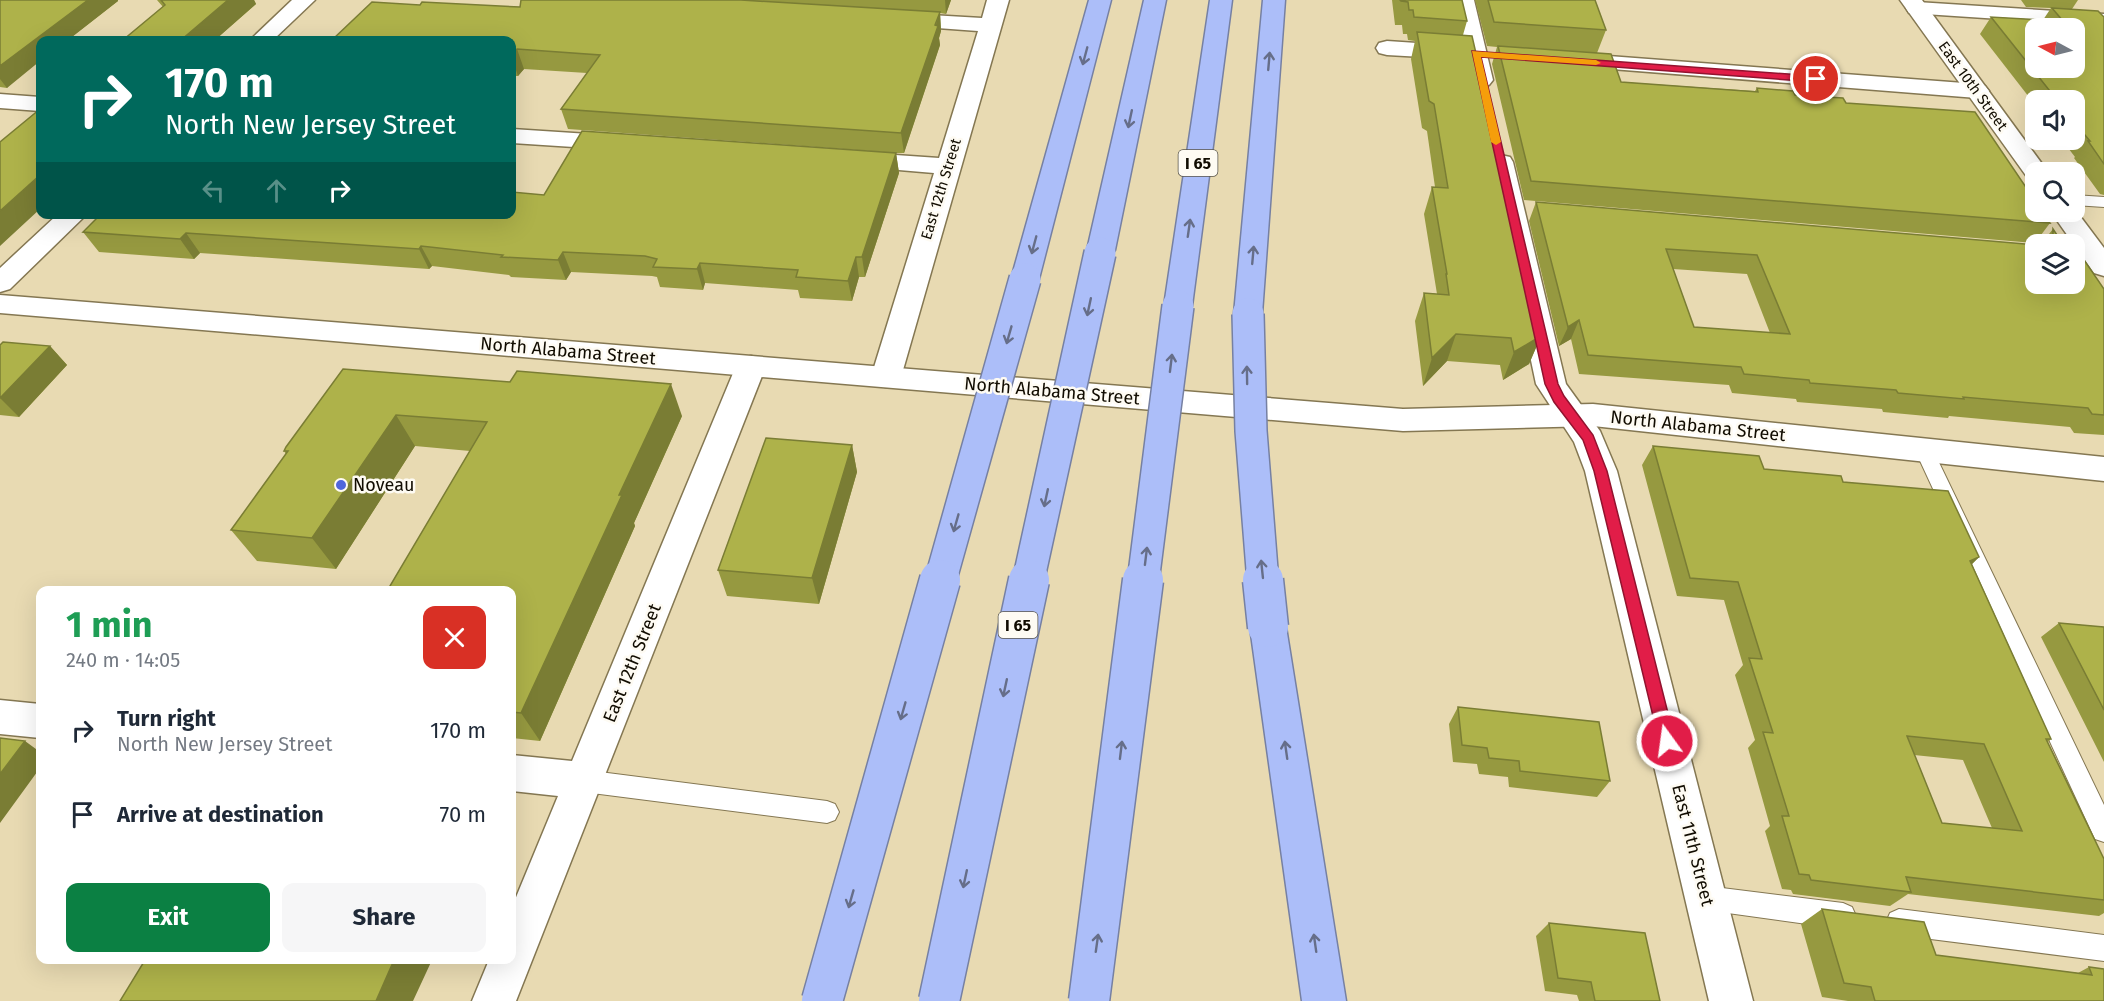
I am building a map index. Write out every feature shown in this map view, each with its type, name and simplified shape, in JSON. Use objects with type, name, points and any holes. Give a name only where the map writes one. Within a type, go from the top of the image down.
[{"type":"highway","points":[[822,1001],[1100,0]]},
{"type":"highway","name":"I 65","points":[[939,1001],[1017,630],[1155,0]]},
{"type":"highway","name":"I 65","points":[[1089,1001],[1178,306],[1221,0]]},
{"type":"highway","points":[[1274,0],[1248,314],[1247,366],[1251,457],[1268,627],[1324,1001]]},
{"type":"street","points":[[265,36],[304,0]]},
{"type":"street","name":"East 12th Street","points":[[885,377],[998,0]]},
{"type":"street","points":[[1463,0],[1487,54],[1487,106]]},
{"type":"street","points":[[1914,4],[2104,20]]},
{"type":"street","name":"East 10th Street","points":[[1914,4],[2029,162]]},
{"type":"street","points":[[874,18],[990,25]]},
{"type":"street","points":[[1387,48],[1487,54]]},
{"type":"street","points":[[1546,59],[1977,91]]},
{"type":"street","points":[[0,101],[36,104]]},
{"type":"street","points":[[516,136],[642,145]]},
{"type":"street","name":"East 11th Street","points":[[1496,140],[1524,210],[1551,384],[1589,439],[1601,471],[1731,1001]]},
{"type":"street","points":[[833,158],[948,166]]},
{"type":"street","points":[[0,283],[69,219]]},
{"type":"street","points":[[2070,222],[2092,261]]},
{"type":"street","name":"North Alabama Street","points":[[0,304],[1403,420],[1593,415],[2104,469]]},
{"type":"street","name":"East 12th Street","points":[[516,948],[751,366]]},
{"type":"street","points":[[0,717],[36,721]]},
{"type":"street","points":[[516,773],[584,781]]},
{"type":"street","name":"East 12th Street","points":[[495,1001],[509,964]]},
{"type":"lane","points":[[2085,201],[2104,202]]},
{"type":"lane","points":[[1924,450],[2104,831]]},
{"type":"lane","points":[[584,781],[827,812]]},
{"type":"lane","points":[[1706,898],[2104,948]]},
{"type":"building","points":[[0,0],[88,0],[40,36],[36,36],[36,39],[0,66]]},
{"type":"building","points":[[161,0],[228,0],[186,36],[128,36],[165,5]]},
{"type":"building","points":[[521,0],[741,0],[940,12],[935,25],[938,26],[901,133],[561,109],[600,55],[516,50],[516,36],[336,36],[372,2],[520,7]]},
{"type":"building","points":[[1400,0],[1462,0],[1467,21],[1414,17],[1413,10],[1409,10],[1408,2]]},
{"type":"building","points":[[1488,0],[1595,0],[1606,30],[1494,22]]},
{"type":"building","points":[[2052,8],[2098,11],[2104,17],[2104,164],[2085,135],[2085,90],[2049,90],[2040,78],[2085,78],[2085,18],[2060,18]]},
{"type":"building","points":[[1991,17],[2025,19],[2025,60]]},
{"type":"building","points":[[1417,32],[1472,36],[1541,336],[1514,352],[1511,338],[1456,334],[1432,358],[1424,293],[1449,295],[1432,187],[1448,188],[1434,104],[1429,101]]},
{"type":"building","points":[[1498,46],[1611,54],[1621,82],[1758,92],[1757,88],[1793,91],[1795,95],[1843,98],[1846,103],[1975,112],[2025,186],[2025,221],[1531,181]]},
{"type":"building","points":[[36,112],[36,179],[0,211],[0,142]]},
{"type":"building","points":[[582,131],[896,153],[862,257],[856,257],[848,281],[796,277],[798,270],[700,263],[697,269],[653,267],[657,259],[645,256],[563,252],[558,260],[501,257],[503,255],[421,246],[419,249],[186,233],[180,239],[83,232],[96,219],[516,219],[516,192],[544,195]]},
{"type":"building","points":[[1536,202],[2025,244],[2025,294],[2085,294],[2085,261],[2104,289],[2104,415],[2092,414],[2088,408],[1963,397],[1964,399],[1898,393],[1896,390],[1810,383],[1809,380],[1744,374],[1741,367],[1588,355],[1579,320],[1568,327]],"holes":[[[1666,249],[1757,255],[1790,334],[1694,327]]]},
{"type":"building","points":[[3,342],[50,346],[0,398],[0,345]]},
{"type":"building","points":[[343,369],[510,382],[517,371],[671,384],[521,713],[516,712],[516,586],[390,586],[487,422],[396,415],[312,538],[231,530],[288,451],[284,451]]},
{"type":"building","points":[[766,438],[852,445],[812,578],[718,570]]},
{"type":"building","points":[[1653,446],[1759,456],[1764,469],[1841,476],[1843,482],[1948,491],[1979,557],[1970,561],[2051,739],[2046,739],[2104,859],[2104,900],[1906,877],[1911,892],[1811,880],[1809,875],[1799,874],[1782,816],[1789,816],[1763,732],[1773,733],[1749,658],[1762,659],[1738,582],[1690,578]],"holes":[[[1907,736],[1984,744],[2022,831],[1942,823]]]},
{"type":"building","points":[[2059,623],[2104,627],[2104,710]]},
{"type":"building","points":[[1458,707],[1599,722],[1610,781],[1520,771],[1519,761],[1489,758],[1487,748],[1462,745]]},
{"type":"building","points":[[0,738],[25,741],[0,774]]},
{"type":"building","points":[[1822,909],[1924,922],[1936,955],[2092,975],[2089,967],[2104,969],[2104,1001],[1875,1001],[1871,987],[1844,983]]},
{"type":"building","points":[[1549,923],[1645,933],[1660,1001],[1595,1001],[1591,982],[1558,978]]},
{"type":"building","points":[[143,964],[392,964],[376,1001],[120,1001]]},
{"type":"slow traffic","points":[[1496,142],[1476,53],[1596,63]]},
{"type":"place","name":"Noveau","points":[[341,485]]},
{"type":"route","points":[[1667,741],[1593,446],[1551,384],[1476,53],[1816,79]]}]
